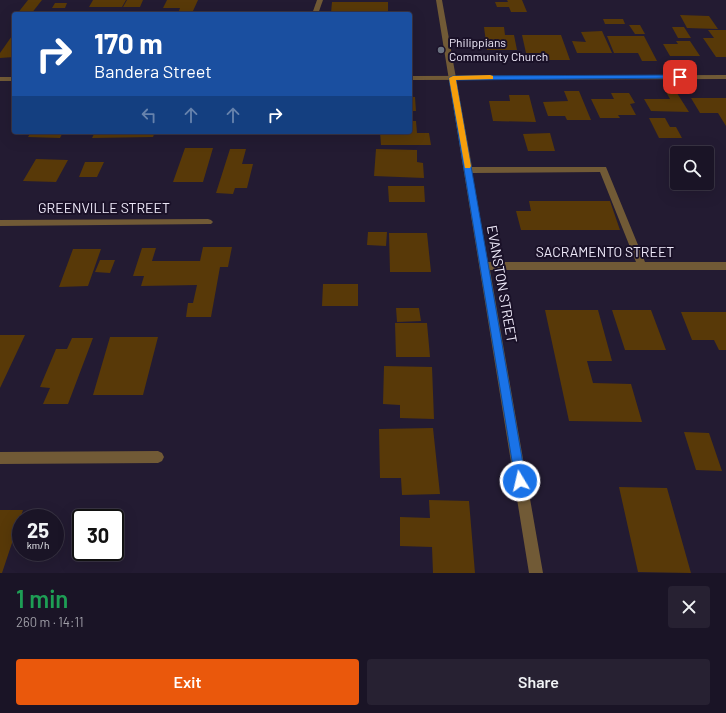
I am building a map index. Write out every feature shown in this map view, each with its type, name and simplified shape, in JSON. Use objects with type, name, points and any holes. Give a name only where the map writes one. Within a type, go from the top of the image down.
[{"type":"street","points":[[316,12],[320,0]]},
{"type":"street","name":"EVANSTON STREET","points":[[439,0],[536,573]]},
{"type":"street","points":[[412,78],[726,77]]},
{"type":"street","points":[[0,79],[12,79]]},
{"type":"street","points":[[468,170],[603,169],[642,266]]},
{"type":"street","name":"GREENVILLE STREET","points":[[0,223],[208,222]]},
{"type":"street","name":"SACRAMENTO STREET","points":[[485,266],[726,266]]},
{"type":"street","points":[[0,458],[158,457]]},
{"type":"building","points":[[28,0],[42,0],[33,12],[19,12]]},
{"type":"building","points":[[93,0],[126,0],[122,7],[89,7]]},
{"type":"building","points":[[127,0],[143,0],[140,7],[123,7]]},
{"type":"building","points":[[167,0],[198,0],[193,11],[179,11],[180,8],[163,8]]},
{"type":"building","points":[[507,0],[522,0],[527,12],[511,12],[509,7],[497,7],[495,2],[508,2]]},
{"type":"building","points":[[332,2],[388,2],[388,12],[331,12]]},
{"type":"building","points":[[55,3],[67,3],[65,8],[52,8]]},
{"type":"building","points":[[680,15],[709,16],[718,29],[687,28]]},
{"type":"building","points":[[603,19],[623,19],[625,24],[605,24]]},
{"type":"building","points":[[629,25],[640,25],[645,34],[635,34]]},
{"type":"building","points":[[484,27],[504,27],[505,35],[514,35],[517,50],[487,50]]},
{"type":"building","points":[[672,27],[684,27],[691,38],[678,38]]},
{"type":"building","points":[[708,30],[726,30],[726,57],[716,57],[703,38],[714,38]]},
{"type":"building","points":[[602,31],[612,53],[577,53],[572,41],[586,42],[581,32]]},
{"type":"building","points":[[522,35],[561,35],[570,60],[546,60],[545,53],[526,53]]},
{"type":"building","points":[[12,36],[12,57],[0,58],[0,53]]},
{"type":"building","points":[[607,36],[644,36],[657,61],[642,61],[638,53],[614,53]]},
{"type":"building","points":[[676,41],[690,41],[700,56],[670,56],[663,44],[678,44]]},
{"type":"building","points":[[665,90],[675,90],[689,112],[651,111],[644,99],[670,99]]},
{"type":"building","points":[[564,91],[579,91],[591,120],[567,120],[565,116],[548,116],[543,102],[568,101]]},
{"type":"building","points":[[611,93],[629,93],[635,103],[630,104],[636,115],[618,115],[620,118],[600,118],[591,99],[614,99]]},
{"type":"building","points":[[509,95],[529,95],[536,122],[493,121],[489,101],[510,101]]},
{"type":"building","points":[[412,97],[415,97],[416,111],[412,111]]},
{"type":"building","points":[[691,98],[726,98],[726,126],[718,113],[700,113]]},
{"type":"building","points":[[649,118],[665,118],[670,127],[676,127],[682,138],[659,138]]},
{"type":"building","points":[[412,121],[416,121],[417,133],[429,133],[431,145],[381,145],[380,134],[412,134]]},
{"type":"building","points":[[550,133],[555,151],[528,151],[523,134]]},
{"type":"building","points":[[30,134],[62,134],[60,138],[28,137]]},
{"type":"building","points":[[94,134],[154,134],[153,137],[92,138]]},
{"type":"building","points":[[185,148],[213,148],[203,182],[173,182]]},
{"type":"building","points":[[230,149],[246,149],[242,164],[253,164],[247,188],[235,188],[233,194],[216,193]]},
{"type":"building","points":[[376,149],[417,150],[417,162],[423,163],[424,178],[374,176]]},
{"type":"building","points":[[36,159],[68,160],[56,182],[23,181]]},
{"type":"building","points":[[85,162],[104,162],[97,177],[79,177]]},
{"type":"building","points":[[388,186],[424,186],[425,202],[389,202]]},
{"type":"building","points":[[529,201],[610,201],[620,230],[521,230],[516,211],[531,211]]},
{"type":"building","points":[[368,232],[387,232],[386,246],[367,245]]},
{"type":"building","points":[[389,233],[427,233],[431,272],[390,272]]},
{"type":"building","points":[[203,247],[232,247],[228,267],[220,267],[211,317],[186,317],[188,303],[193,303],[197,285],[141,286],[144,276],[133,276],[142,248],[156,248],[152,261],[200,261]]},
{"type":"building","points":[[73,249],[101,249],[88,286],[59,287]]},
{"type":"building","points":[[100,260],[115,260],[110,273],[95,272]]},
{"type":"building","points":[[323,284],[358,284],[358,306],[322,306]]},
{"type":"building","points":[[396,308],[419,308],[421,321],[397,322]]},
{"type":"building","points":[[545,310],[598,310],[612,361],[587,361],[593,383],[631,384],[642,422],[569,421]]},
{"type":"building","points":[[612,310],[651,310],[666,350],[625,350]]},
{"type":"building","points":[[681,312],[726,312],[726,350],[719,350],[714,340],[692,340]]},
{"type":"building","points":[[395,323],[427,323],[430,357],[396,357]]},
{"type":"building","points":[[0,335],[25,335],[0,388]]},
{"type":"building","points":[[110,337],[158,337],[143,395],[93,395]]},
{"type":"building","points":[[72,338],[93,338],[68,404],[43,404],[50,388],[40,387],[56,349],[67,349]]},
{"type":"building","points":[[384,366],[432,367],[434,419],[400,418],[400,405],[383,404]]},
{"type":"building","points":[[433,428],[440,494],[402,495],[401,478],[380,478],[379,429]]},
{"type":"building","points":[[684,432],[709,433],[722,471],[696,470]]},
{"type":"building","points":[[619,487],[667,488],[691,573],[638,572]]},
{"type":"building","points":[[429,500],[469,501],[475,573],[433,573],[432,547],[400,546],[400,517],[430,518]]},
{"type":"building","points":[[0,510],[12,510],[12,543],[2,573],[0,573]]},
{"type":"slow traffic","points":[[467,166],[453,78],[490,77]]},
{"type":"place","name":"Philippians Community Church","points":[[441,50]]},
{"type":"route","points":[[520,481],[453,78],[680,77]]}]
